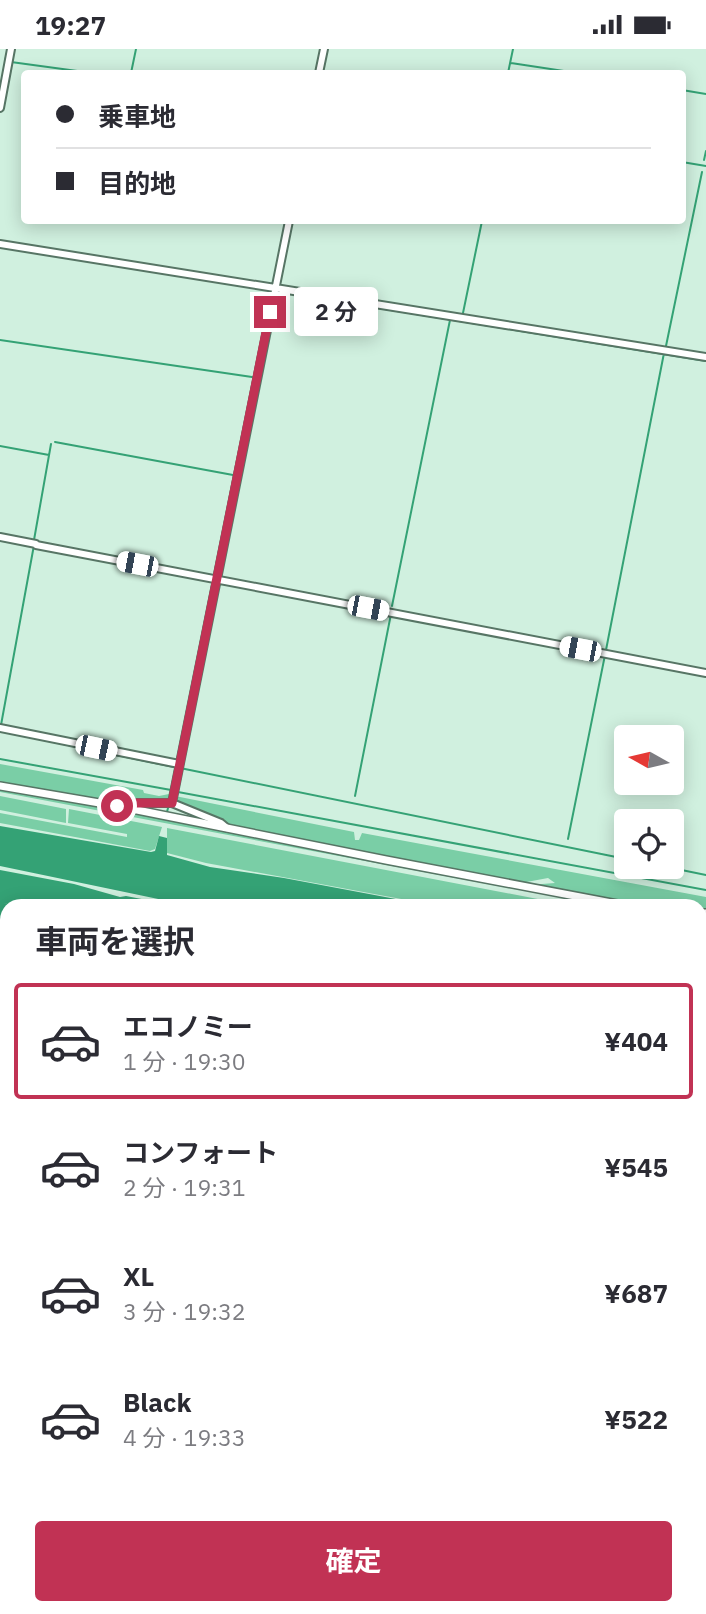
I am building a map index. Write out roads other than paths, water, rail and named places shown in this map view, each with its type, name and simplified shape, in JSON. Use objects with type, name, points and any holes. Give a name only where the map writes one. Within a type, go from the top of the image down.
[{"type":"street","points":[[0,108],[11,49]]},
{"type":"street","points":[[320,70],[324,49]]},
{"type":"street","points":[[172,803],[214,579],[288,224]]},
{"type":"street","points":[[0,244],[706,357]]},
{"type":"street","points":[[0,537],[706,673]]},
{"type":"street","points":[[0,728],[177,765]]},
{"type":"street","points":[[0,786],[117,806],[591,899]]},
{"type":"street","points":[[117,806],[124,803],[172,803],[227,828]]},
{"type":"waterway","points":[[5,61],[8,49]]},
{"type":"waterway","points":[[132,70],[136,49]]},
{"type":"waterway","points":[[509,70],[513,49]]},
{"type":"waterway","points":[[11,62],[70,70]]},
{"type":"waterway","points":[[511,63],[557,70]]},
{"type":"waterway","points":[[686,91],[706,94]]},
{"type":"waterway","points":[[704,160],[706,151]]},
{"type":"waterway","points":[[686,163],[706,166]]},
{"type":"waterway","points":[[666,346],[702,172]]},
{"type":"waterway","points":[[463,313],[481,224]]},
{"type":"waterway","points":[[257,288],[272,291]]},
{"type":"waterway","points":[[177,760],[271,291]]},
{"type":"waterway","points":[[279,292],[706,361]]},
{"type":"waterway","points":[[392,606],[450,320]]},
{"type":"waterway","points":[[0,340],[252,377]]},
{"type":"waterway","points":[[606,650],[664,353]]},
{"type":"waterway","points":[[55,442],[233,475]]},
{"type":"waterway","points":[[34,540],[51,444]]},
{"type":"waterway","points":[[0,446],[49,455]]},
{"type":"waterway","points":[[1,725],[34,545]]},
{"type":"waterway","points":[[355,796],[391,614]]},
{"type":"waterway","points":[[568,839],[605,655]]},
{"type":"waterway","points":[[680,671],[706,676]]},
{"type":"waterway","points":[[0,731],[174,767]]},
{"type":"waterway","points":[[0,759],[171,790]]},
{"type":"waterway","points":[[169,800],[176,765]]},
{"type":"waterway","points":[[180,768],[614,857]]},
{"type":"waterway","points":[[178,792],[706,890]]},
{"type":"waterway","points":[[167,812],[168,808]]},
{"type":"waterway","points":[[684,870],[706,875]]}]
